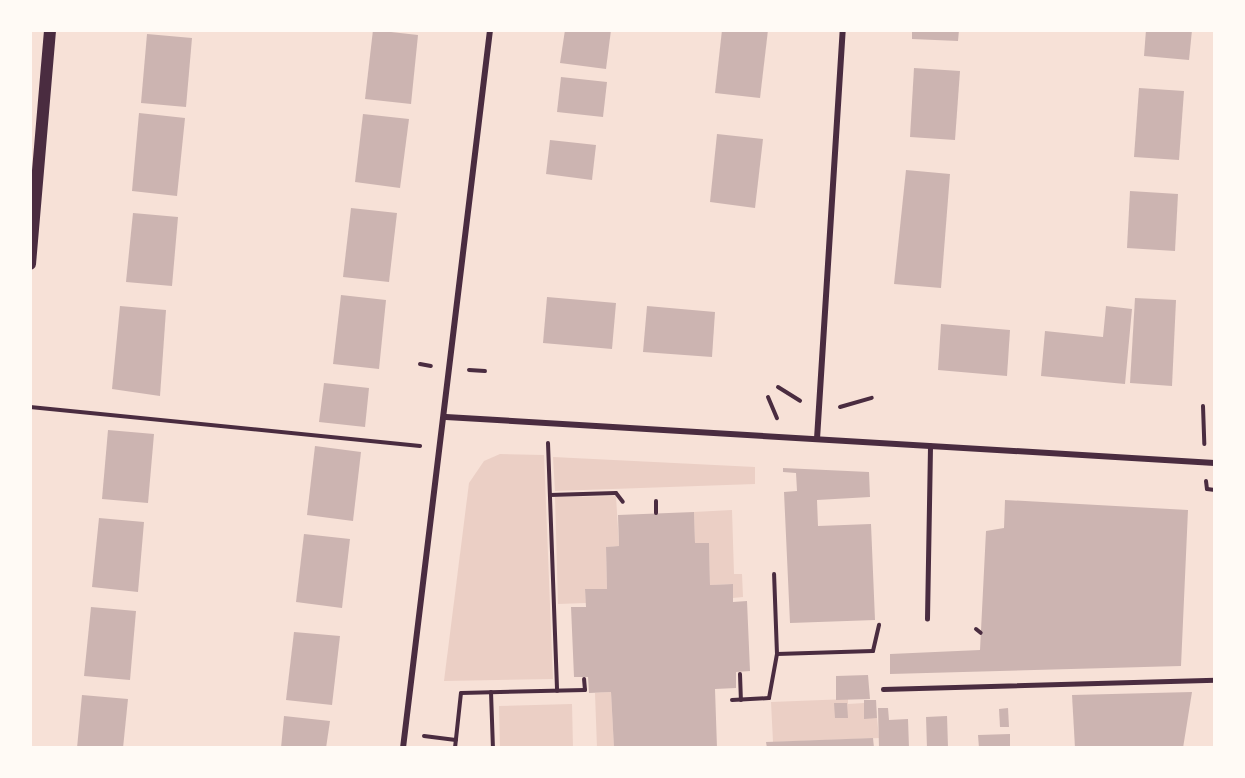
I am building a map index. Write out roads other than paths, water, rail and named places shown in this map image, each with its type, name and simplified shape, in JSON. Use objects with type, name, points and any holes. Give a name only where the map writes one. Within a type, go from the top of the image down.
[{"type":"main road","points":[[30,264],[50,30]]},
{"type":"street","points":[[404,748],[446,417],[490,30]]},
{"type":"street","points":[[817,439],[843,30]]},
{"type":"street","points":[[446,417],[1215,463]]},
{"type":"lane","points":[[927,619],[930,446]]},
{"type":"lane","points":[[883,689],[1215,680]]}]
